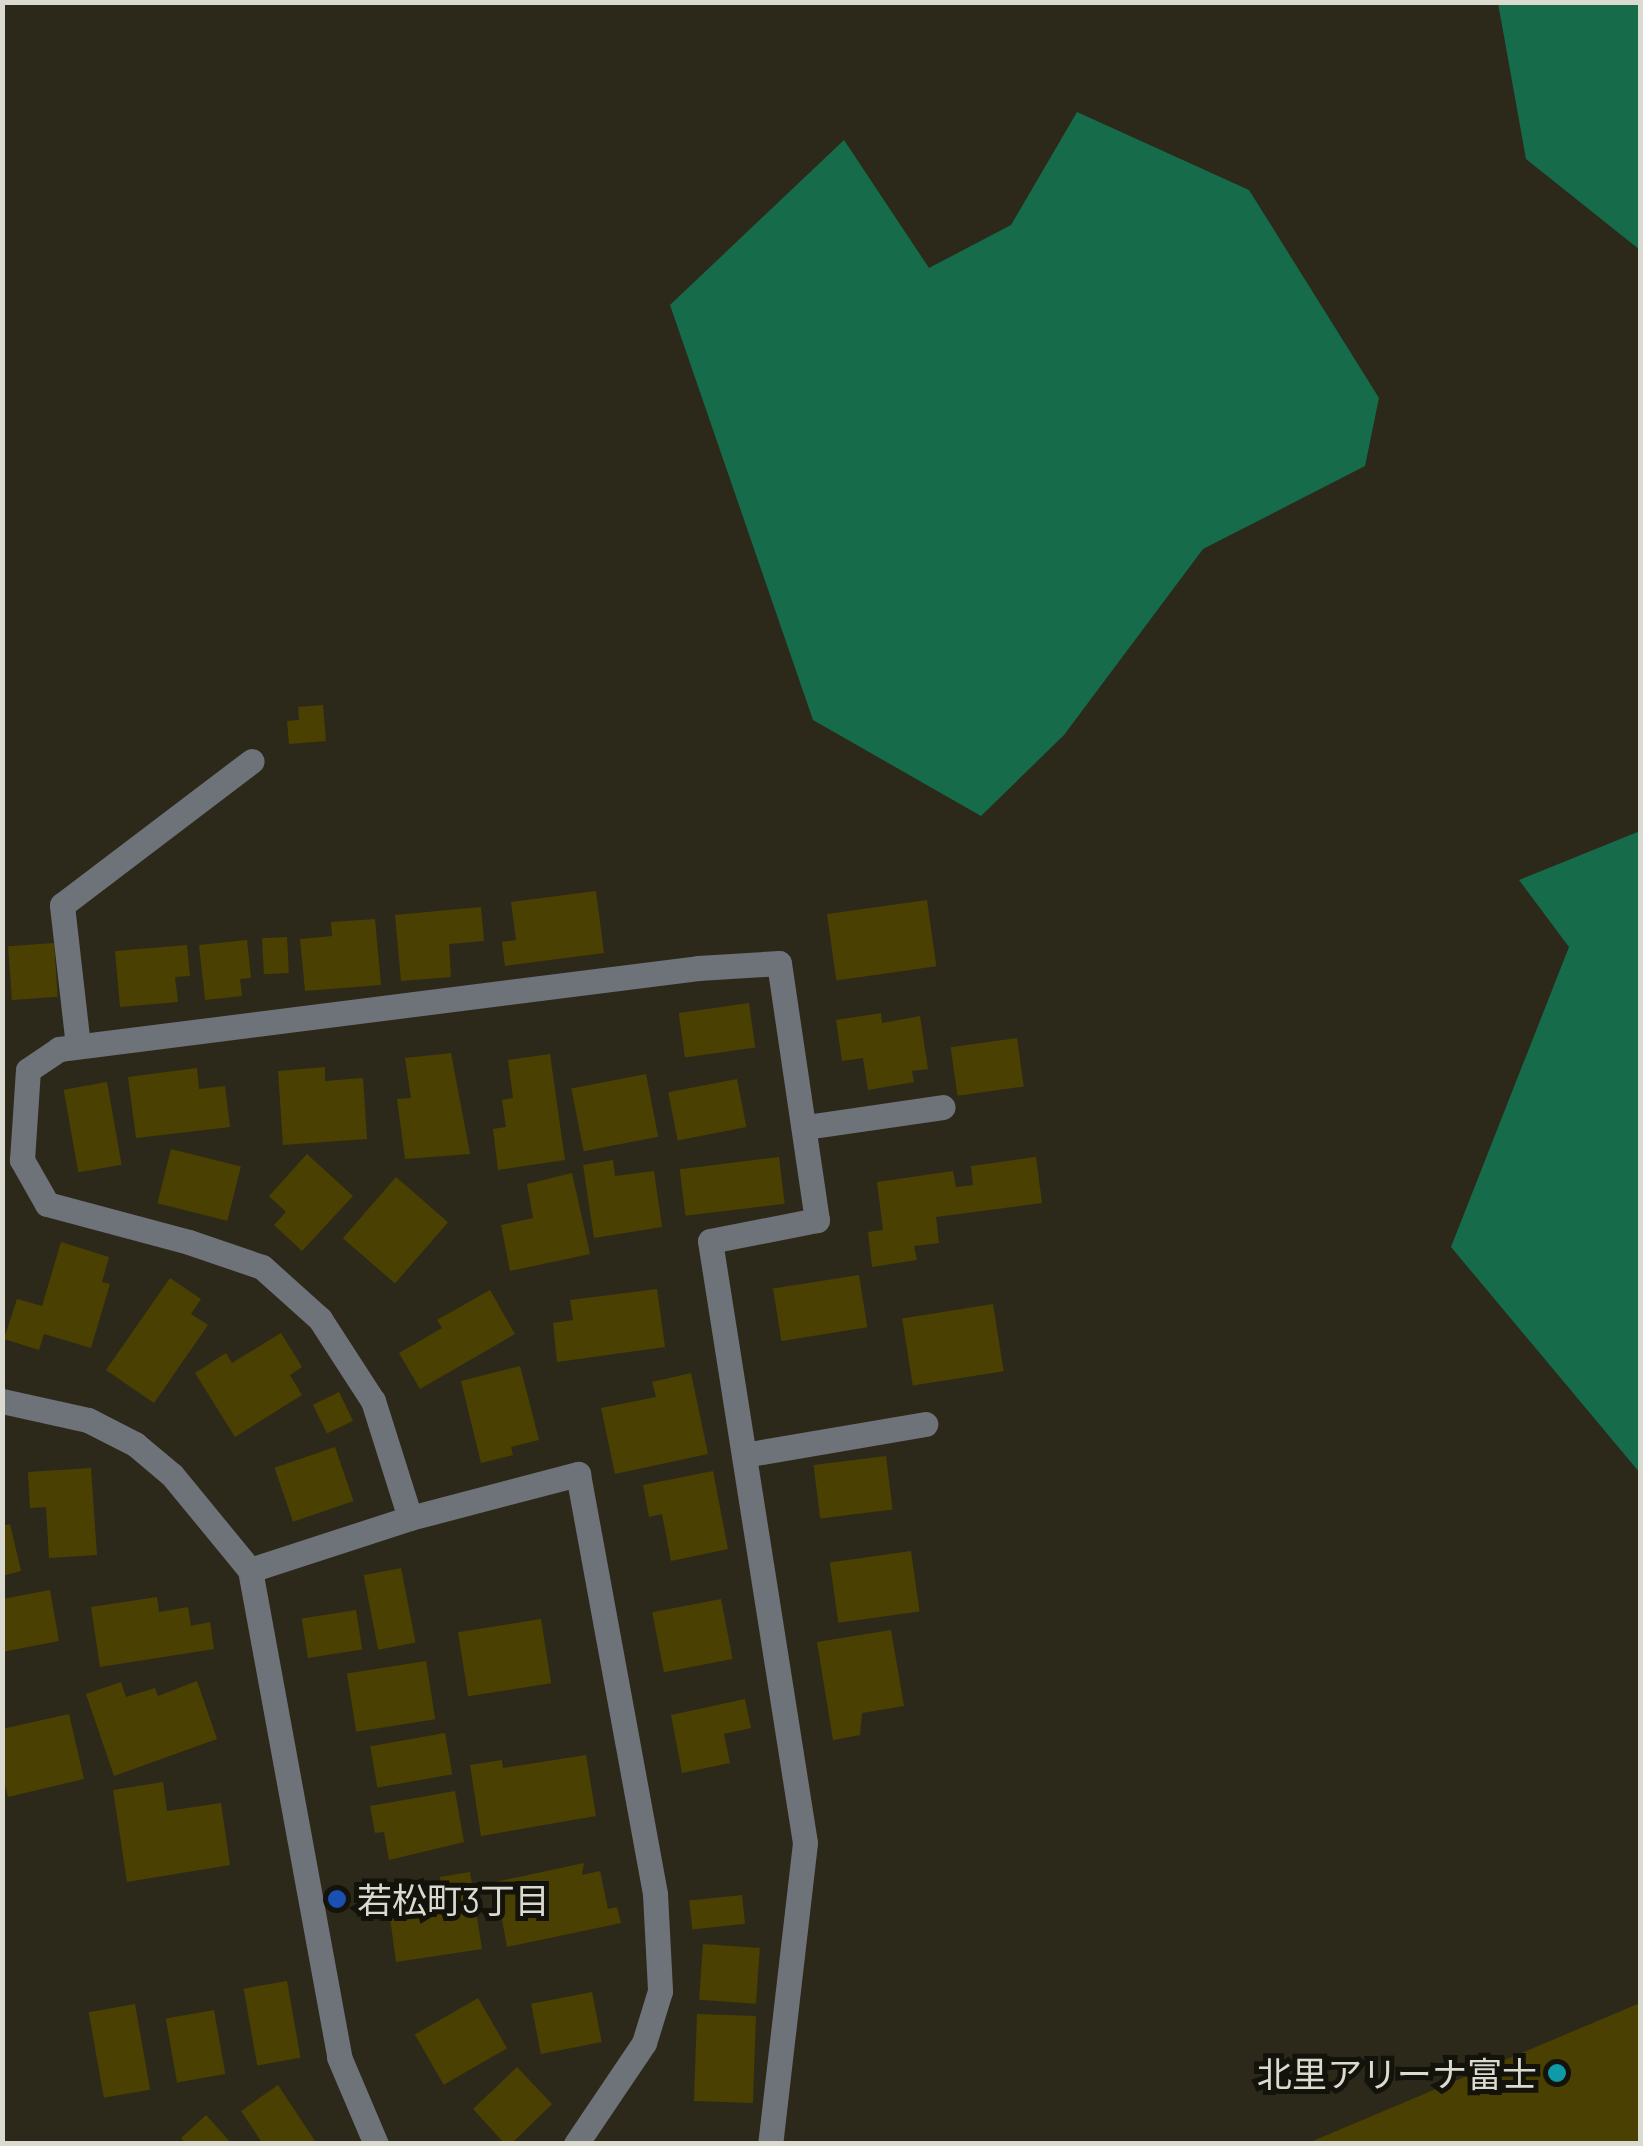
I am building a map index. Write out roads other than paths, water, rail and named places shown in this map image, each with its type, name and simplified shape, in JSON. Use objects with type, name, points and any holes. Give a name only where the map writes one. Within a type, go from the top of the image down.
[{"type":"street","points":[[78,1046],[62,905],[252,761]]},
{"type":"street","points":[[410,1518],[373,1401],[320,1320],[262,1267],[188,1242],[47,1204],[12,1159],[28,1070],[59,1049],[78,1046],[678,971],[779,964],[817,1220],[710,1241],[805,1843],[770,2144]]},
{"type":"street","points":[[806,1127],[943,1106]]},
{"type":"street","points":[[2,1401],[31,1404],[88,1420],[135,1444],[172,1475],[250,1570],[339,2057],[376,2144]]},
{"type":"street","points":[[744,1455],[925,1424]]},
{"type":"street","points":[[250,1570],[410,1518],[578,1474],[655,1894],[660,1992],[644,2044],[576,2144]]},
{"type":"place","name":"若松町3丁目","points":[[337,1899]]},
{"type":"place","name":"北里アリーナ富士","points":[[1557,2073]]}]
